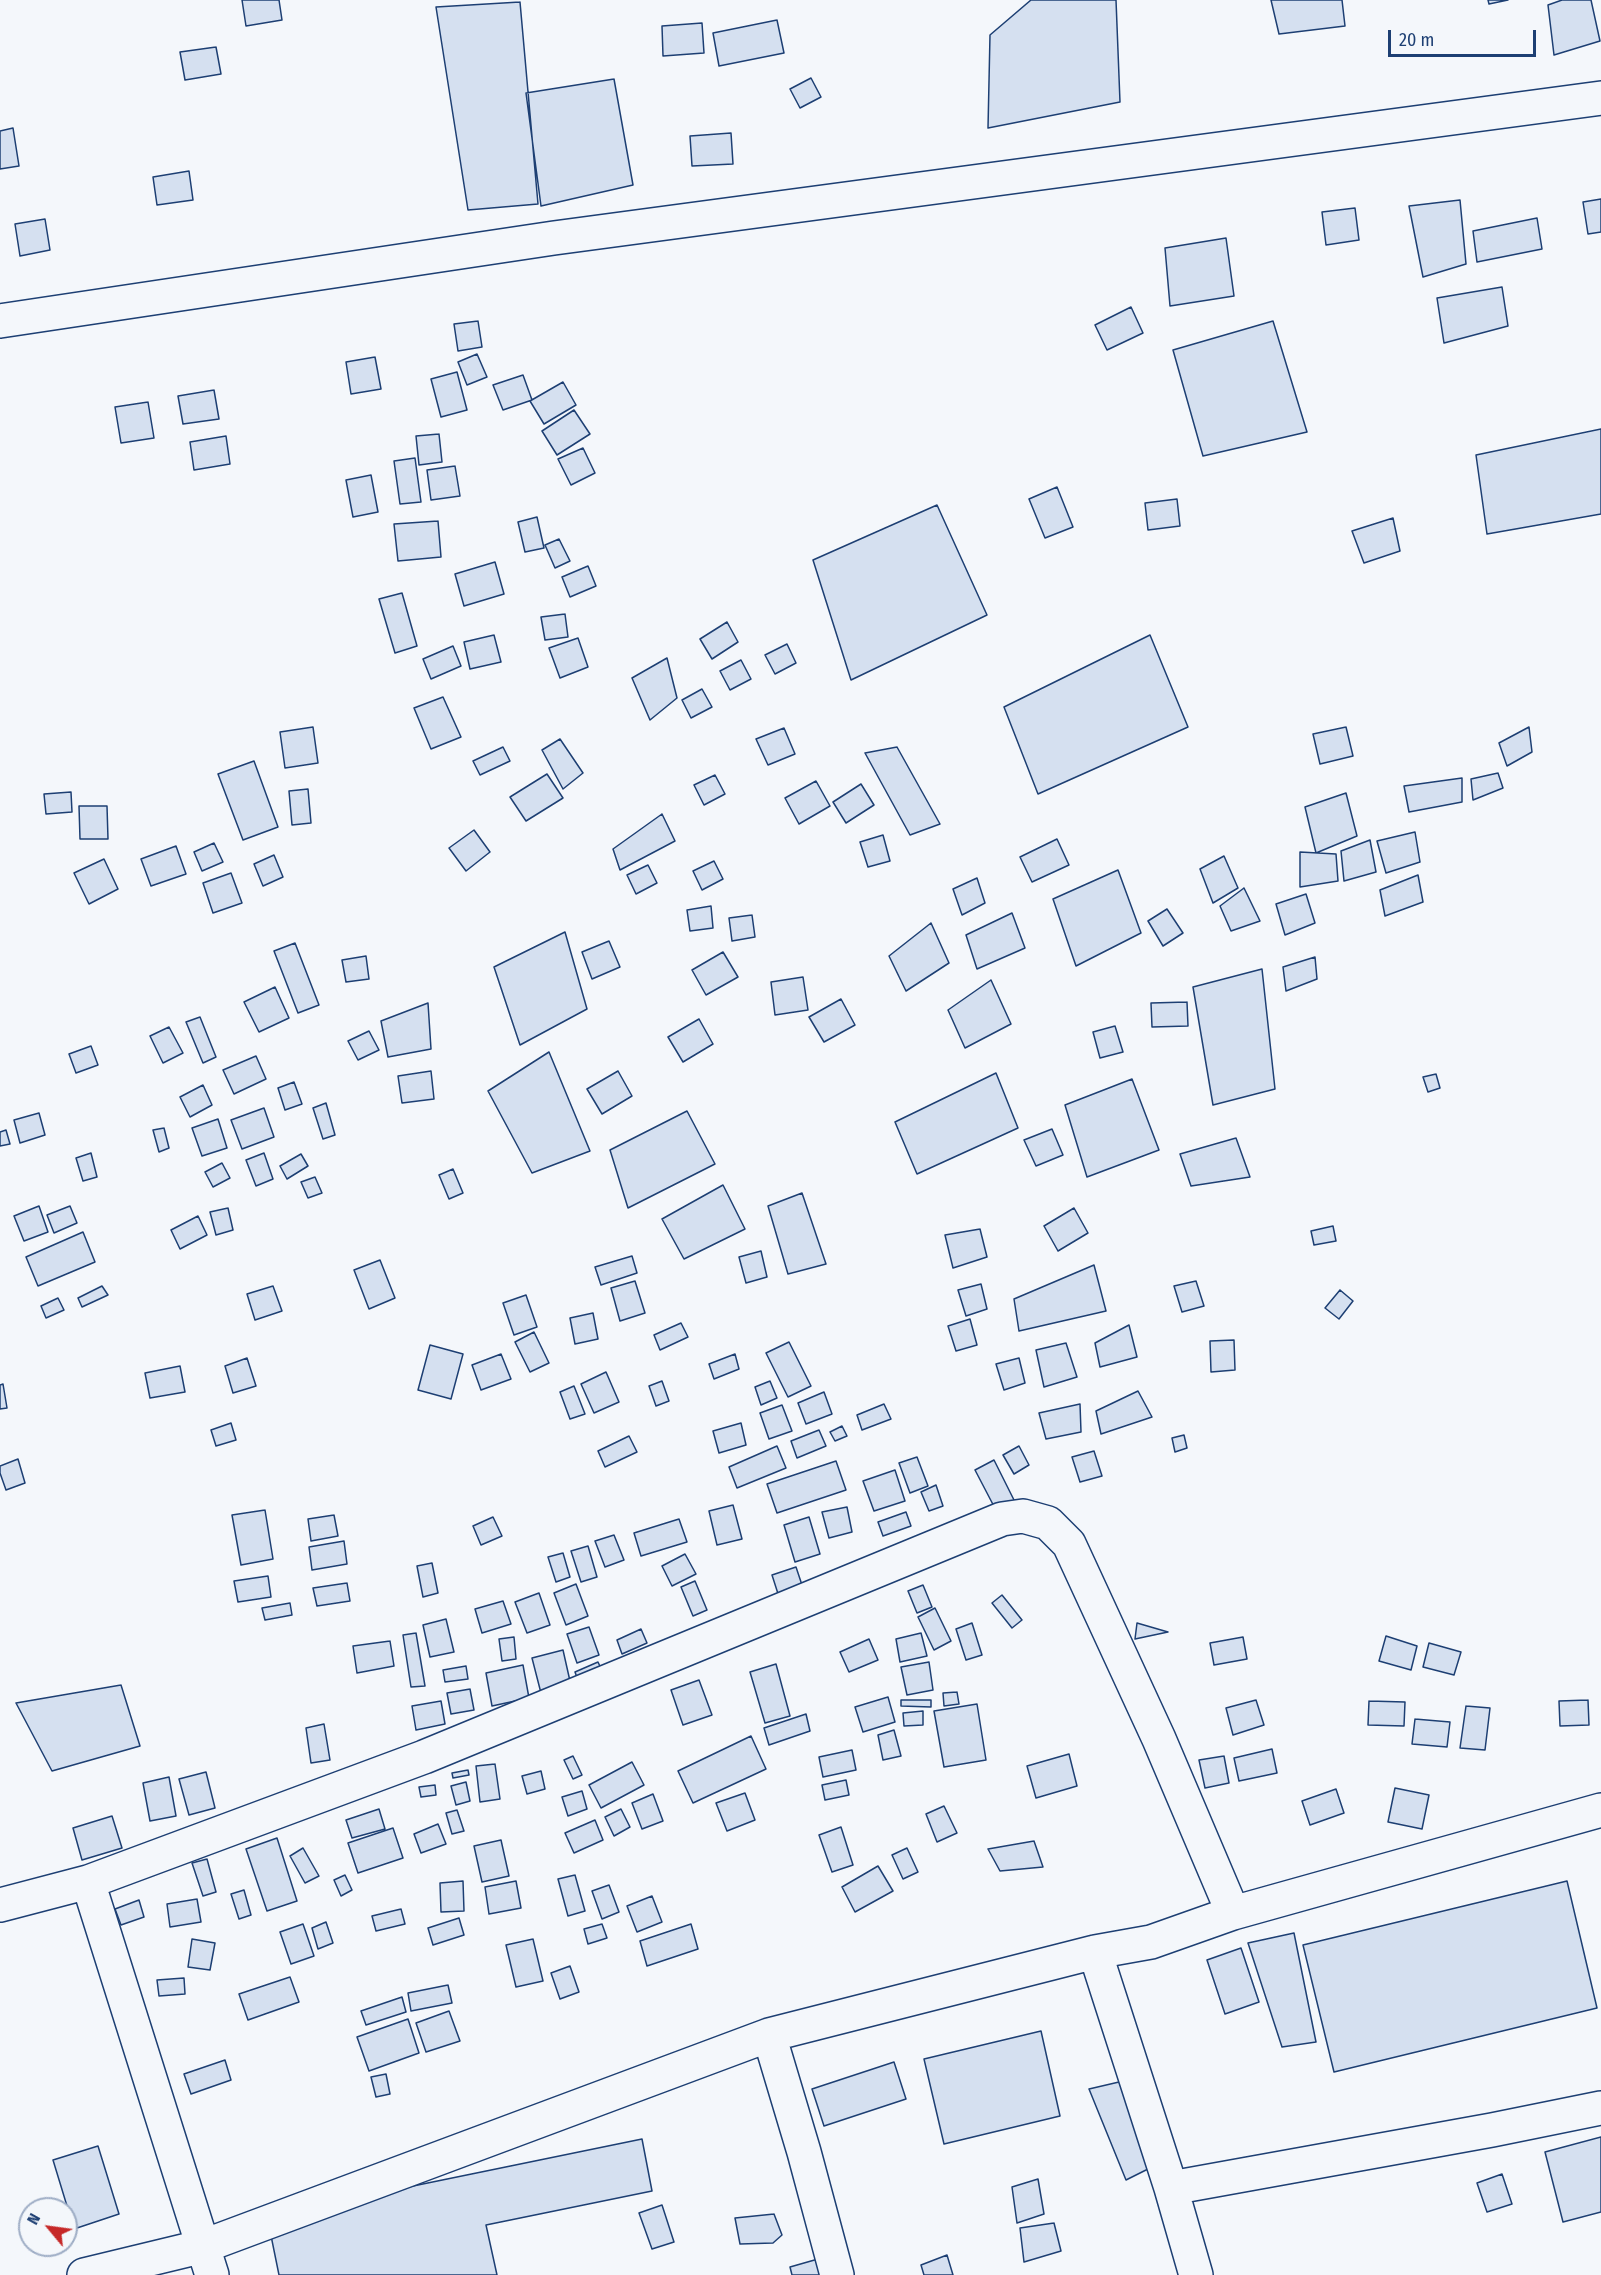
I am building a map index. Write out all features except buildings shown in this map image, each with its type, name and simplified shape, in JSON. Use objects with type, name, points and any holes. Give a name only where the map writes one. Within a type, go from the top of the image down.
[{"type":"street","points":[[0,321],[554,238],[1601,98]]},
{"type":"street","points":[[0,1905],[88,1882],[424,1757],[1002,1519],[1023,1516],[1048,1523],[1069,1544],[1159,1739],[1233,1913]]},
{"type":"street","points":[[84,2275],[208,2261],[769,2035],[1095,1952],[1151,1942],[1233,1913],[1601,1810]]},
{"type":"street","points":[[88,1882],[208,2261]]},
{"type":"street","points":[[1095,1952],[1171,2188],[1196,2275]]},
{"type":"street","points":[[769,2035],[837,2275]]},
{"type":"street","points":[[1171,2188],[1601,2108]]}]
